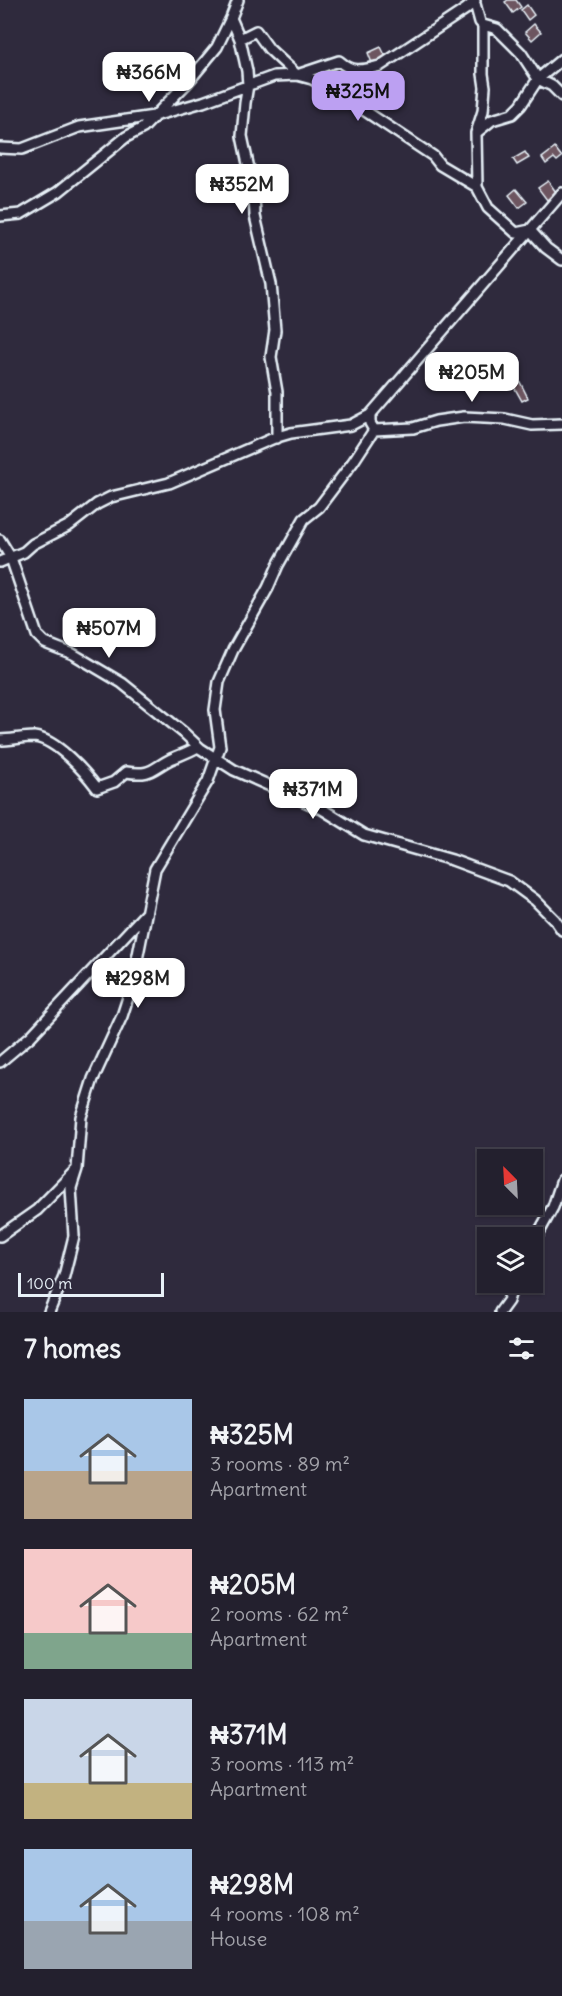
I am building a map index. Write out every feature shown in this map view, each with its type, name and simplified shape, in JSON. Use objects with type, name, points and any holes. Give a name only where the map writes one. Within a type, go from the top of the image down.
[{"type":"street","points":[[0,216],[21,214],[58,192],[126,137],[143,128],[188,82],[217,47],[238,0]]},
{"type":"street","points":[[0,148],[22,149],[79,127],[154,116],[203,102],[274,76],[297,75],[339,61],[346,67],[364,71],[380,66],[475,1],[480,22],[483,25],[485,87],[483,111],[476,133],[477,187],[488,208],[516,233],[530,230]]},
{"type":"street","points":[[231,18],[240,39],[248,85],[242,136],[254,192],[255,216],[271,285],[275,330],[271,357],[277,392],[277,438]]},
{"type":"street","points":[[483,25],[497,29],[514,45],[538,79],[552,86],[562,96]]},
{"type":"street","points":[[240,39],[256,32],[269,49],[297,75],[312,79],[338,93],[433,156],[440,165],[477,187]]},
{"type":"street","points":[[476,133],[492,120],[512,114],[532,91],[538,79],[562,59]]},
{"type":"street","points":[[0,562],[24,552],[42,538],[70,525],[97,504],[111,498],[169,483],[277,438],[298,432],[351,425],[370,415],[562,193]]},
{"type":"street","points":[[530,230],[546,248],[562,260]]},
{"type":"street","points":[[370,415],[370,423],[374,430]]},
{"type":"street","points":[[374,430],[413,428],[436,421],[464,417],[505,419],[532,425],[562,424]]},
{"type":"street","points":[[49,1312],[64,1276],[74,1236],[71,1188],[77,1169],[81,1118],[93,1079],[122,1017],[129,995],[155,869],[208,781],[216,760],[220,747],[215,710],[219,682],[233,650],[304,519],[320,507],[374,430]]},
{"type":"street","points":[[0,540],[11,558],[37,635],[45,643],[73,654],[122,683],[216,760],[322,809],[364,835],[452,860],[509,880],[535,900],[562,930]]},
{"type":"street","points":[[0,740],[35,737],[47,742],[73,759],[97,788],[114,782],[126,772],[141,774],[155,770],[170,759],[198,747]]},
{"type":"street","points":[[0,1062],[31,1036],[147,913]]},
{"type":"street","points":[[0,1236],[37,1210],[77,1169]]},
{"type":"street","points":[[542,1227],[553,1207],[562,1180]]},
{"type":"street","points":[[500,1312],[510,1293]]},
{"type":"building","points":[[516,0],[521,7],[513,13],[505,2]]},
{"type":"building","points":[[527,5],[534,15],[528,20],[521,10]]},
{"type":"building","points":[[534,24],[541,32],[532,40],[525,32]]},
{"type":"building","points":[[381,47],[386,57],[372,63],[368,53]]},
{"type":"building","points":[[555,148],[562,157],[557,161],[554,158],[546,164],[542,158]]},
{"type":"building","points":[[525,152],[529,158],[517,165],[513,159]]},
{"type":"building","points":[[548,181],[556,192],[547,200],[538,188]]},
{"type":"building","points":[[516,189],[527,202],[519,208],[509,195]]},
{"type":"building","points":[[520,382],[528,398],[522,401],[513,385]]}]
